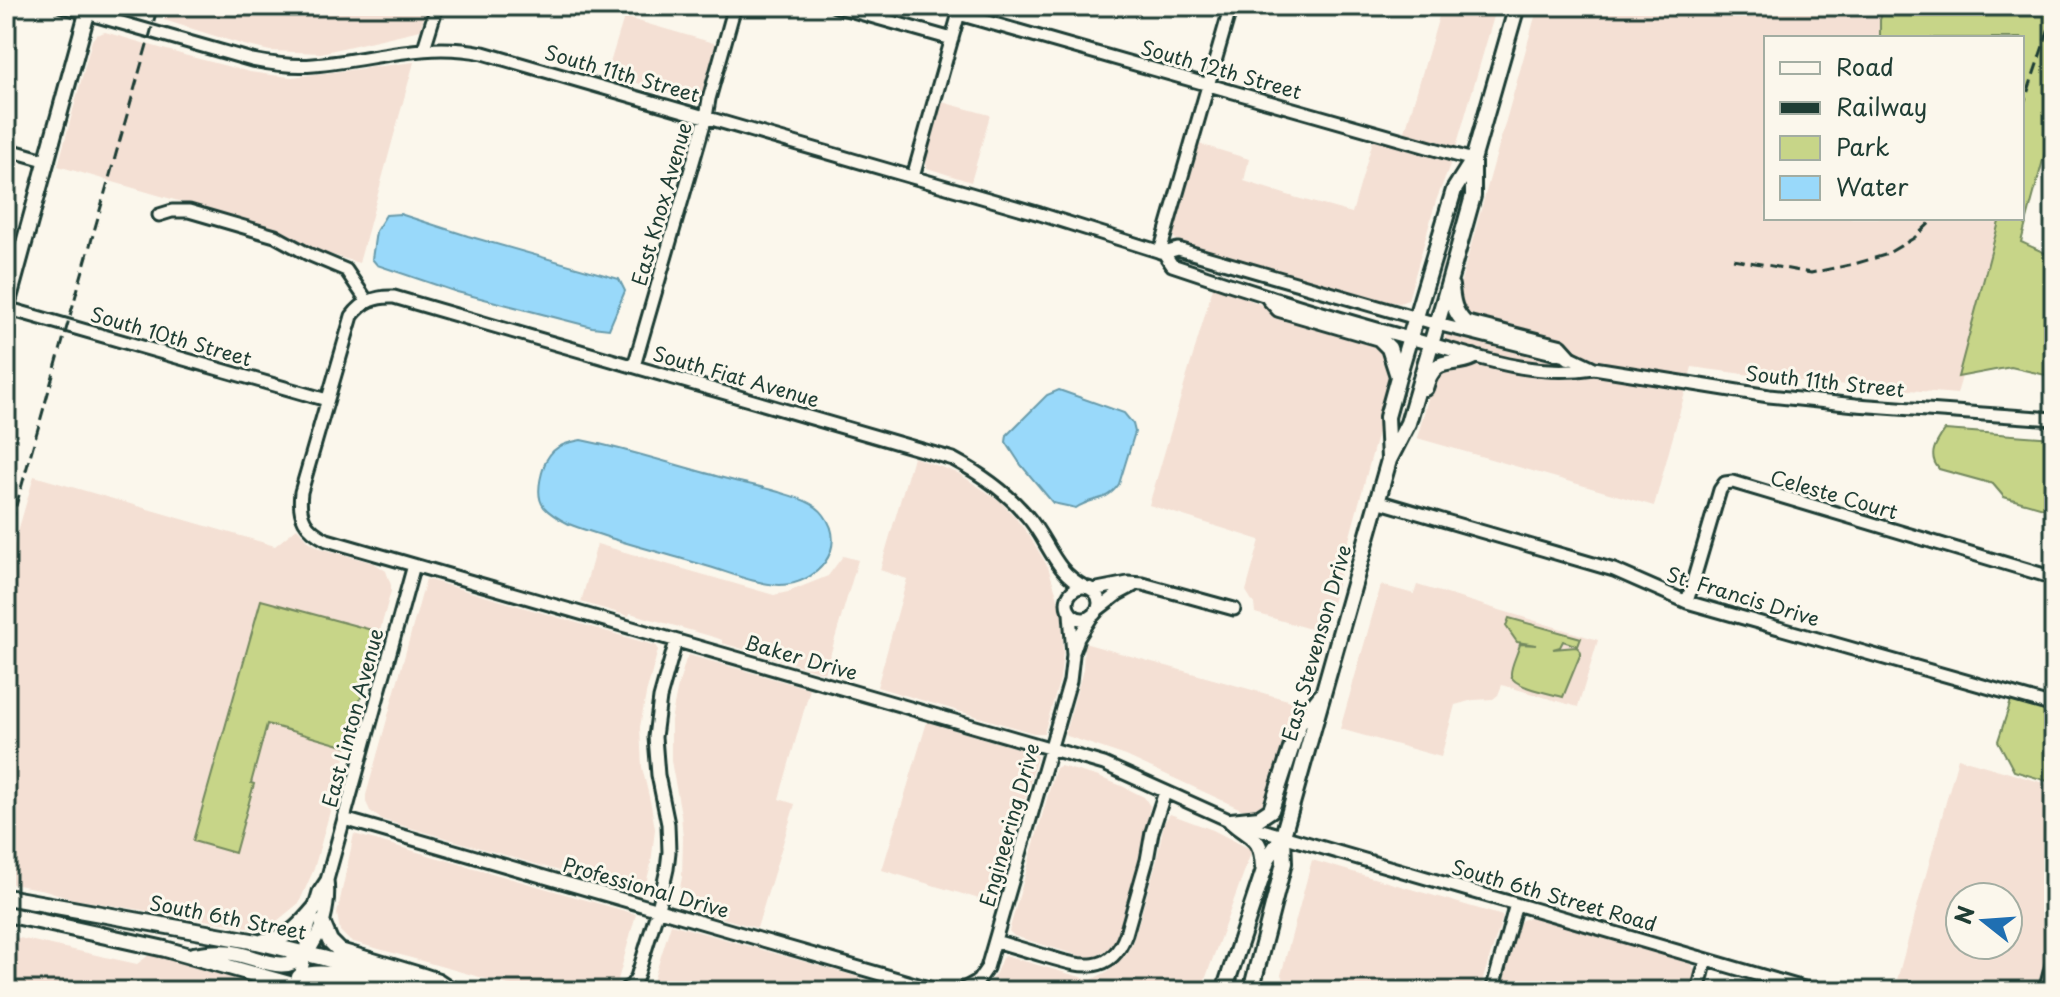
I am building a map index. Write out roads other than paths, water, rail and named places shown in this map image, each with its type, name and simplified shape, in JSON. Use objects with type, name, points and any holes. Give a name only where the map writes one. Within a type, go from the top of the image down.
[{"type":"main road","name":"East Stevenson Drive","points":[[1251,991],[1284,863],[1283,836],[1377,501],[1393,453],[1408,423],[1450,278],[1473,196],[1473,160],[1517,6]]},
{"type":"main road","points":[[6,308],[88,10]]},
{"type":"main road","name":"East Stevenson Drive","points":[[1393,453],[1387,417],[1454,190],[1473,160]]},
{"type":"main road","points":[[1450,278],[1454,307],[1465,323],[1560,347],[1569,357]]},
{"type":"main road","points":[[1269,298],[1279,309],[1379,338],[1389,348],[1398,377]]},
{"type":"main road","points":[[1393,453],[1412,434],[1432,372],[1446,363],[1473,357]]},
{"type":"main road","points":[[1231,821],[1259,818],[1271,810],[1299,724],[1323,694]]},
{"type":"main road","points":[[1216,991],[1244,911],[1261,882],[1261,854],[1256,841],[1231,821]]},
{"type":"main road","name":"East Stevenson Drive","points":[[1224,991],[1268,858],[1283,836]]},
{"type":"main road","name":"South 6th Street","points":[[6,897],[257,942],[440,991]]},
{"type":"main road","points":[[257,942],[293,933],[315,908]]},
{"type":"main road","name":"South 6th Street","points":[[6,914],[132,941],[314,991]]},
{"type":"main road","points":[[322,922],[330,941],[340,951],[438,981],[453,991]]},
{"type":"main road","points":[[189,956],[214,951],[282,965],[298,961],[306,954]]},
{"type":"main road","points":[[297,985],[325,973],[400,990],[420,985]]},
{"type":"street","name":"South 11th Street","points":[[62,6],[88,10],[273,64],[315,65],[424,48],[483,53],[1162,252],[1178,249],[1437,324],[1569,357],[1594,368],[1783,398],[2054,419]]},
{"type":"street","points":[[424,48],[437,6]]},
{"type":"street","name":"East Knox Avenue","points":[[634,366],[735,6]]},
{"type":"street","points":[[835,6],[952,39]]},
{"type":"street","points":[[1162,252],[1231,6]]},
{"type":"street","points":[[913,177],[960,10]]},
{"type":"street","name":"South 12th Street","points":[[960,10],[1207,85],[1473,160]]},
{"type":"street","points":[[6,149],[48,161]]},
{"type":"street","points":[[159,215],[189,211],[275,236],[346,270],[367,301],[349,322],[327,400]]},
{"type":"street","name":"South 11th Street","points":[[1162,252],[1172,265],[1269,298],[1473,357],[1545,372],[1594,368]]},
{"type":"street","name":"South Fiat Avenue","points":[[367,301],[375,297],[394,297],[953,459],[1011,498],[1029,518],[1069,578],[1088,589]]},
{"type":"street","name":"South 10th Street","points":[[6,308],[327,400]]},
{"type":"street","name":"Baker Drive","points":[[327,400],[299,507],[306,524],[327,540],[1104,764],[1231,821],[1283,836]]},
{"type":"street","name":"Celeste Court","points":[[1687,602],[1720,490],[1725,483],[1733,482],[2054,578]]},
{"type":"street","name":"St. Francis Drive","points":[[1377,501],[1614,570],[1687,602],[2054,706]]},
{"type":"street","name":"South Fiat Avenue","points":[[1055,561],[1068,608],[1073,655]]},
{"type":"street","name":"East Linton Avenue","points":[[297,985],[306,954],[306,937],[319,892],[327,880],[414,565]]},
{"type":"street","points":[[1137,583],[1084,619],[1074,616],[1068,608],[1068,598],[1075,589],[1137,583],[1234,609]]},
{"type":"street","points":[[1073,655],[1078,638],[1095,613],[1099,601],[1088,589]]},
{"type":"street","points":[[631,988],[658,909],[667,869],[669,841],[658,775],[656,727],[660,698],[676,641]]},
{"type":"street","name":"Engineering Drive","points":[[960,991],[973,985],[987,968],[1070,681],[1073,655]]},
{"type":"street","points":[[995,941],[1075,965],[1097,965],[1113,957],[1123,944],[1165,792]]},
{"type":"street","name":"Professional Drive","points":[[344,819],[939,991]]},
{"type":"street","name":"South 6th Street Road","points":[[1283,836],[1814,991]]},
{"type":"street","name":"East Linton Avenue","points":[[306,954],[317,940],[329,895],[327,880]]},
{"type":"street","points":[[1492,991],[1516,904]]},
{"type":"street","points":[[2045,991],[2054,957]]},
{"type":"street","points":[[1698,991],[1706,960]]},
{"type":"water","points":[[400,214],[619,279],[625,291],[609,329],[457,292],[377,265],[372,259],[376,231],[386,215]]},
{"type":"water","points":[[1059,390],[1124,413],[1135,432],[1119,484],[1104,497],[1076,508],[1053,503],[1006,442],[1007,435],[1047,395]]},
{"type":"water","points":[[581,440],[802,500],[820,510],[831,527],[831,552],[816,572],[806,579],[770,584],[569,524],[544,507],[539,493],[540,482],[547,460],[554,451]]},
{"type":"railway","points":[[6,541],[158,6]]},
{"type":"railway","points":[[2024,103],[2054,13]]},
{"type":"railway","points":[[1733,259],[1811,273],[1885,255],[1914,238],[1933,220]]}]
